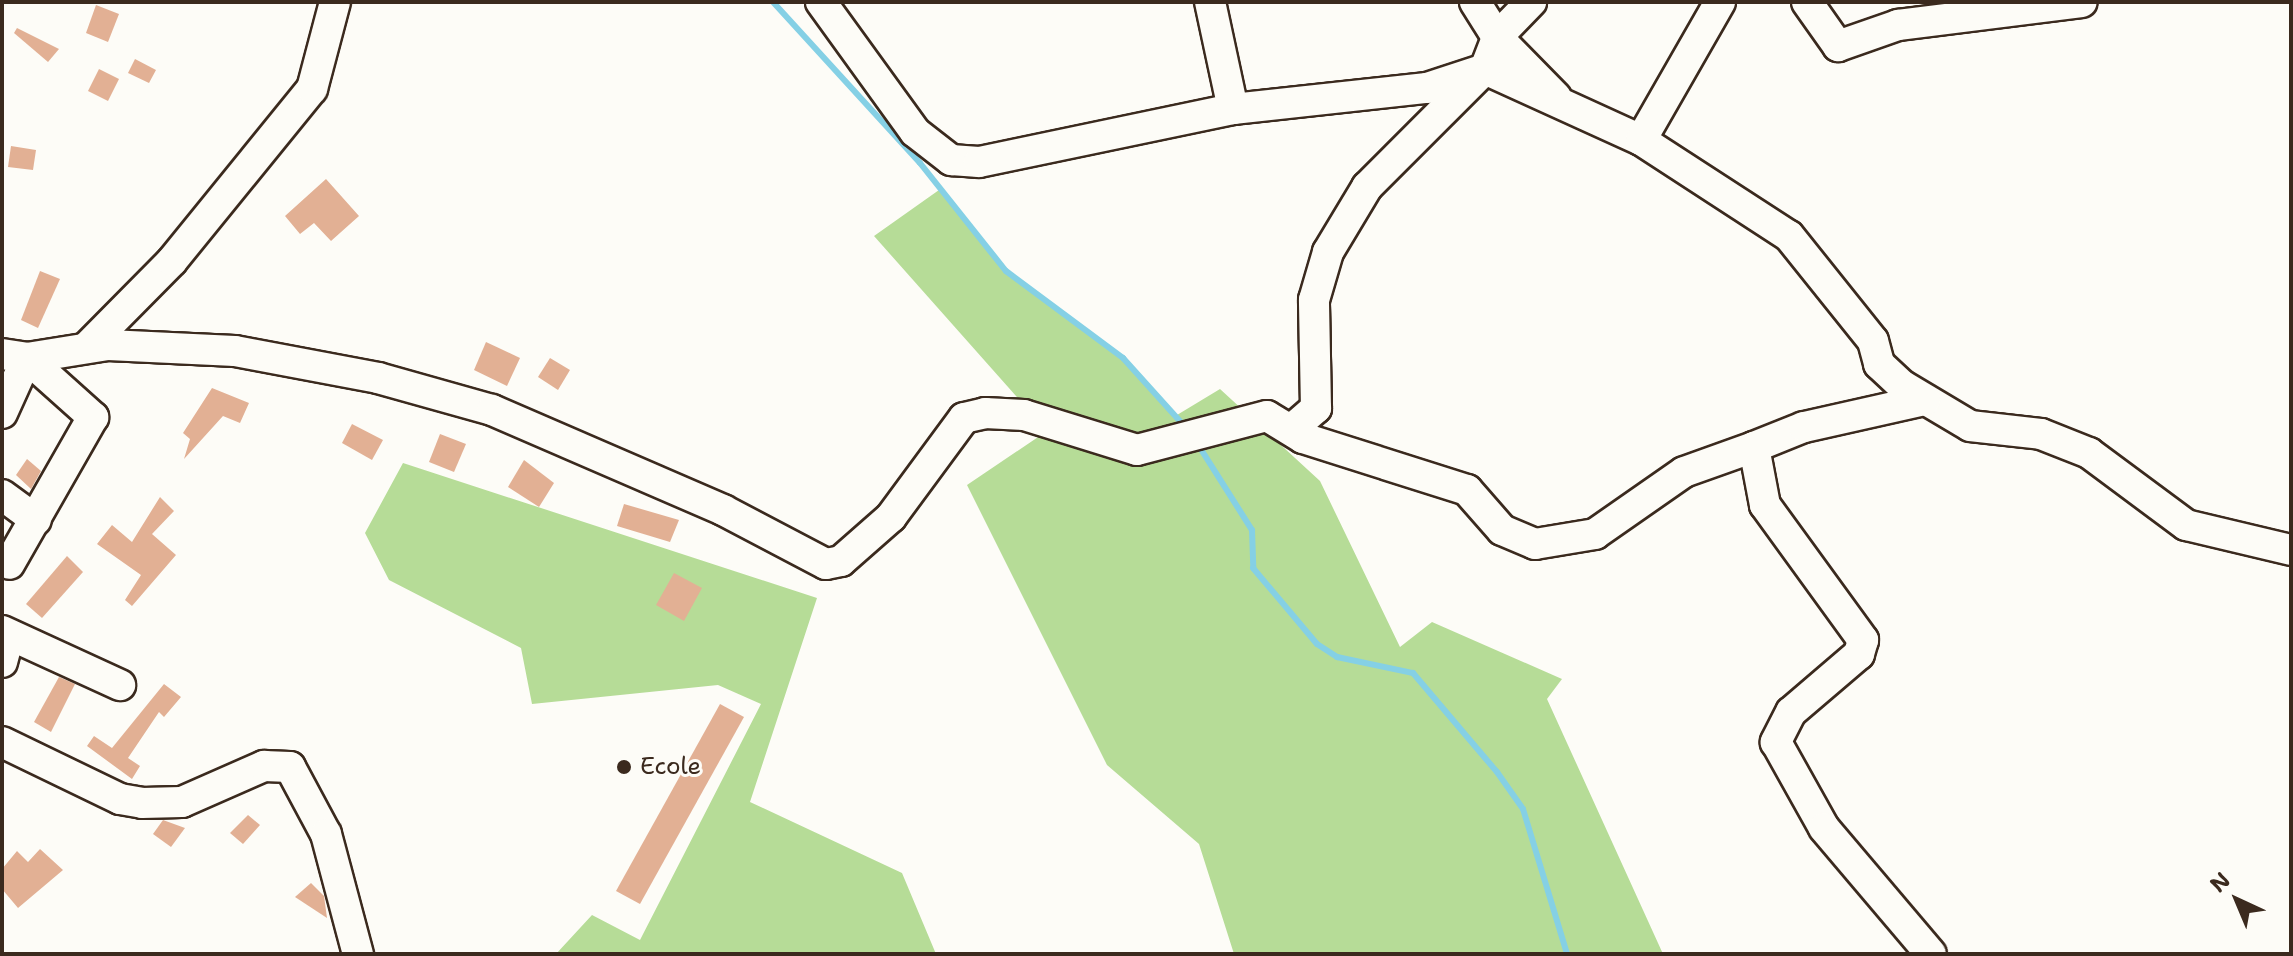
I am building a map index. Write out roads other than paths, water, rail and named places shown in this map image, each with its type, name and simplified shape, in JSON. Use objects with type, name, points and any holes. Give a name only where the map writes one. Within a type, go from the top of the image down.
[{"type":"street","points":[[86,348],[172,261],[312,89],[335,2]]},
{"type":"street","points":[[821,2],[915,132],[951,160],[979,162],[1233,109],[1427,88],[1485,69],[1557,98],[1641,140],[1789,236],[1873,341],[1879,364],[1925,400],[1970,426],[2041,434],[2089,453],[2186,525],[2291,550]]},
{"type":"street","points":[[1210,2],[1233,109]]},
{"type":"street","points":[[1475,2],[1497,37],[1557,98]]},
{"type":"street","points":[[1292,429],[1316,408],[1314,300],[1328,252],[1367,187],[1485,69],[1497,37],[1531,2]]},
{"type":"street","points":[[1641,140],[1720,2]]},
{"type":"street","points":[[1807,2],[1838,46],[1898,25],[2082,2]]},
{"type":"street","points":[[14,356],[86,348],[301,359],[492,410],[723,510],[826,564],[841,561],[891,517],[964,418],[1024,415],[1128,450],[1253,416],[1467,490],[1502,530],[1535,544],[1595,534],[1684,472],[1804,427],[1925,400]]},
{"type":"street","points":[[2,413],[14,356]]},
{"type":"street","points":[[9,564],[93,417],[14,356]]},
{"type":"street","points":[[1754,447],[1765,505],[1863,640],[1859,654],[1791,712],[1776,742],[1824,828],[1931,954]]},
{"type":"street","points":[[2,495],[36,520]]},
{"type":"street","points":[[4,643],[120,685]]},
{"type":"street","points":[[2,742],[120,799],[142,803],[182,802],[264,766],[290,767],[326,834],[358,954]]},
{"type":"waterway","points":[[773,2],[920,163],[1006,271],[1123,358],[1186,428]]},
{"type":"waterway","points":[[1197,443],[1252,530],[1253,568],[1317,644],[1337,657],[1413,673],[1497,772],[1523,809],[1567,954]]},
{"type":"place","name":"Ecole","points":[[624,767]]}]
